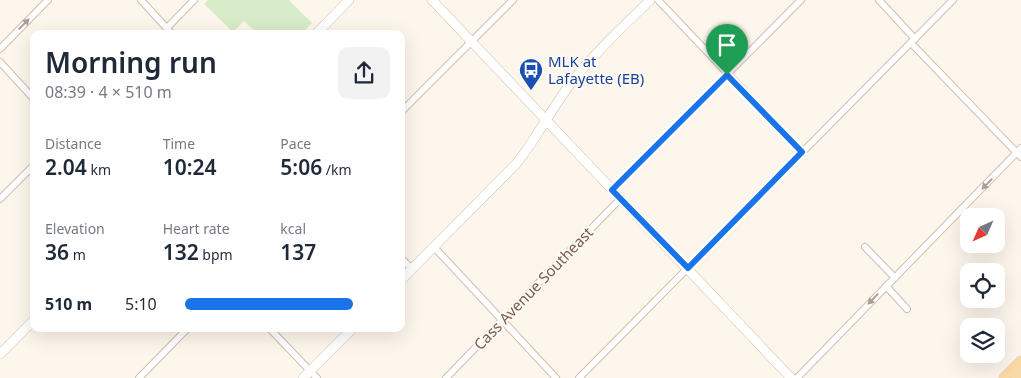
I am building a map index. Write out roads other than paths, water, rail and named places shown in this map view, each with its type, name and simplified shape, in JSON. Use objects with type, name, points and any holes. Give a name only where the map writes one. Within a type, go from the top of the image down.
[{"type":"main road","points":[[1004,378],[1021,361]]},
{"type":"main road","points":[[1018,378],[1021,375]]},
{"type":"street","points":[[0,48],[48,0]]},
{"type":"street","points":[[141,0],[166,28],[194,0]]},
{"type":"street","points":[[320,30],[349,0]]},
{"type":"street","points":[[432,0],[791,378]]},
{"type":"street","points":[[405,108],[513,0]]},
{"type":"street","points":[[405,276],[516,164],[583,68],[650,0]]},
{"type":"street","points":[[658,0],[802,152]]},
{"type":"street","points":[[612,190],[801,0]]},
{"type":"street","points":[[797,378],[1020,152],[913,41],[879,0]]},
{"type":"street","points":[[579,378],[953,0]]},
{"type":"street","points":[[0,62],[30,95]]},
{"type":"street","points":[[0,199],[30,169]]},
{"type":"street","name":"Cass Avenue Southeast","points":[[446,378],[620,199]]},
{"type":"street","points":[[434,247],[556,378]]},
{"type":"street","points":[[865,247],[895,278]]},
{"type":"street","points":[[405,262],[412,269]]},
{"type":"street","points":[[886,286],[907,309]]},
{"type":"street","points":[[0,354],[30,324]]},
{"type":"street","points":[[139,378],[184,332]]},
{"type":"street","points":[[273,332],[317,378]]},
{"type":"street","points":[[303,378],[349,332]]},
{"type":"place","name":"MLK at Lafayette (EB)","points":[[531,91]]}]
